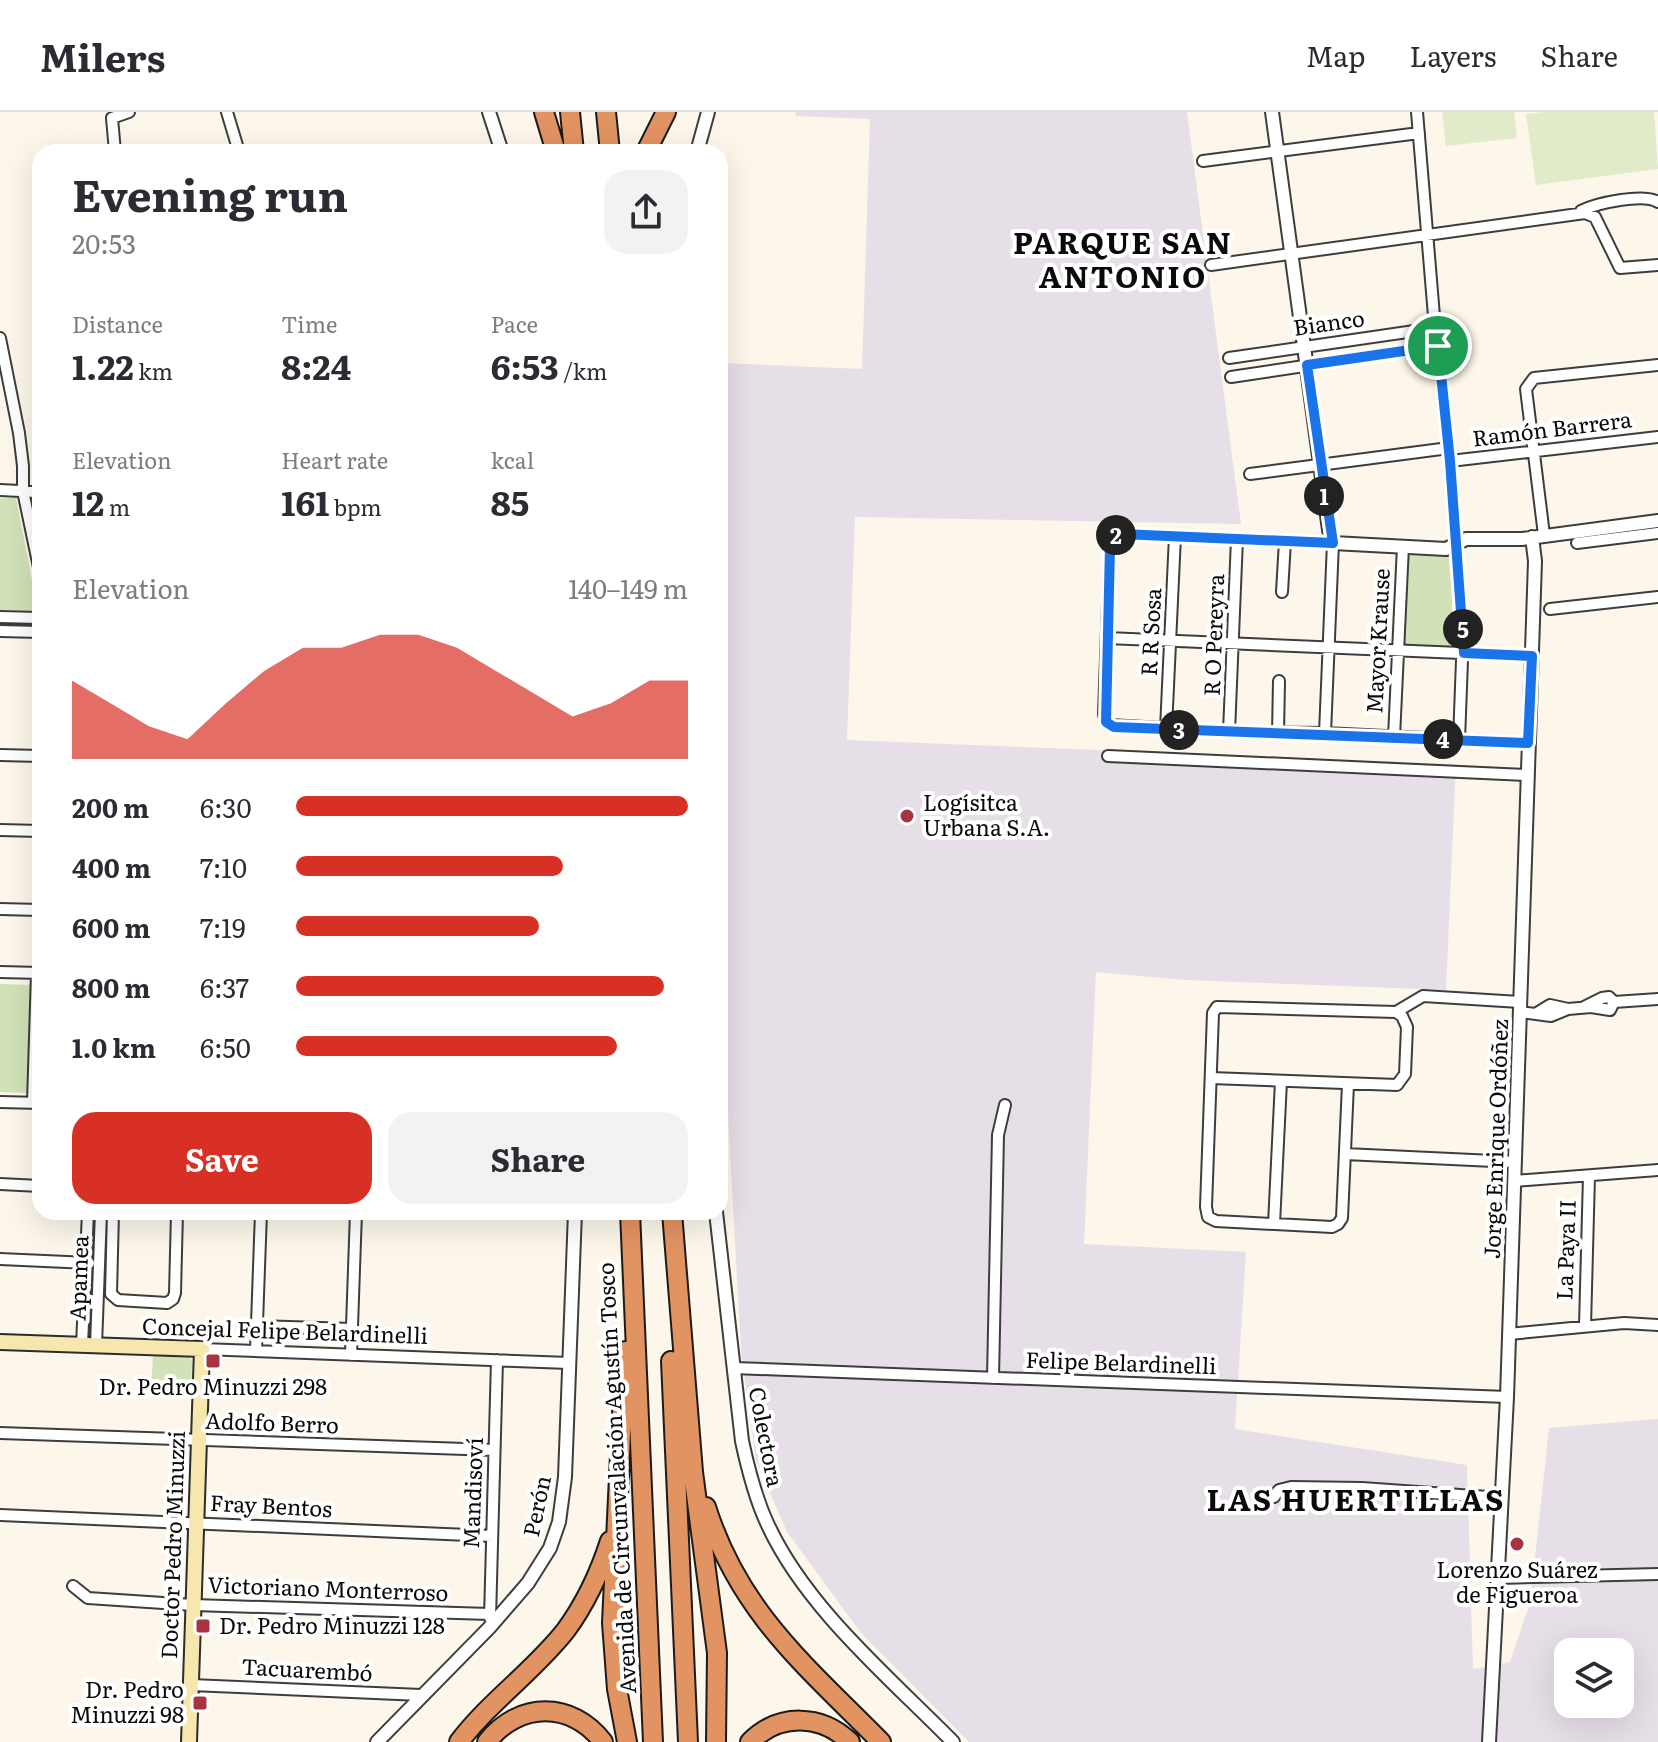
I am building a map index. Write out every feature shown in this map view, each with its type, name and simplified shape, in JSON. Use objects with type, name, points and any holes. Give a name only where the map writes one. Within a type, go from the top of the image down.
[{"type":"highway","points":[[544,112],[554,144]]},
{"type":"highway","points":[[570,112],[573,144]]},
{"type":"highway","points":[[606,112],[609,144]]},
{"type":"highway","points":[[650,144],[666,112]]},
{"type":"highway","name":"Avenida de Circunvalación Agustín Tosco","points":[[630,1220],[653,1742]]},
{"type":"highway","points":[[664,1220],[688,1742]]},
{"type":"highway","points":[[673,1220],[691,1450],[717,1653],[716,1742]]},
{"type":"highway","points":[[627,1742],[617,1689],[612,1623],[631,1253]]},
{"type":"highway","points":[[691,1450],[714,1530],[755,1609],[784,1646],[881,1742]]},
{"type":"highway","points":[[459,1742],[475,1721],[566,1630],[603,1561],[618,1512]]},
{"type":"highway","points":[[487,1742],[505,1724],[527,1713],[540,1711],[566,1713],[578,1719],[603,1742]]},
{"type":"highway","points":[[750,1742],[776,1724],[804,1720],[831,1727],[850,1742]]},
{"type":"main road","name":"Concejal Felipe Belardinelli","points":[[0,1342],[202,1349]]},
{"type":"main road","name":"Doctor Pedro Minuzzi","points":[[189,1742],[202,1349]]},
{"type":"street","points":[[114,144],[112,118],[129,112]]},
{"type":"street","points":[[227,112],[237,144]]},
{"type":"street","points":[[489,112],[499,144]]},
{"type":"street","points":[[699,144],[708,112]]},
{"type":"street","points":[[1272,112],[1333,543],[1325,733]]},
{"type":"street","points":[[1417,112],[1457,541],[1464,653],[1459,740]]},
{"type":"street","points":[[1203,161],[1419,133]]},
{"type":"street","points":[[1576,215],[1596,205],[1645,197],[1658,202]]},
{"type":"street","points":[[1211,265],[1591,214],[1620,268],[1658,265]]},
{"type":"street","name":"Bianco","points":[[1229,358],[1435,328]]},
{"type":"street","points":[[0,338],[19,433],[23,491],[32,534]]},
{"type":"street","points":[[1231,377],[1438,346]]},
{"type":"street","points":[[1538,536],[1527,384],[1534,378],[1658,365]]},
{"type":"street","name":"Ramón Barrera","points":[[1450,461],[1658,437]]},
{"type":"street","name":"Ramón Barrera","points":[[1250,474],[1449,448]]},
{"type":"street","points":[[0,490],[32,492]]},
{"type":"street","points":[[1528,743],[1114,727],[1106,722],[1110,546],[1114,536],[1446,549],[1457,541],[1538,536],[1658,521]]},
{"type":"street","points":[[1577,543],[1658,533]]},
{"type":"street","name":"R R Sosa","points":[[1166,729],[1175,536]]},
{"type":"street","name":"Jorge Enrique Ordóñez","points":[[1489,1742],[1507,1397],[1528,743],[1538,536]]},
{"type":"street","name":"R O Pereyra","points":[[1229,732],[1237,539]]},
{"type":"street","points":[[1282,592],[1285,541]]},
{"type":"street","name":"Mayor Krause","points":[[1394,737],[1403,546]]},
{"type":"street","points":[[1550,609],[1658,598]]},
{"type":"street","points":[[0,617],[32,618]]},
{"type":"street","points":[[0,631],[32,632]]},
{"type":"street","points":[[1107,638],[1532,656]]},
{"type":"street","points":[[1278,734],[1279,681]]},
{"type":"street","points":[[0,755],[32,756]]},
{"type":"street","points":[[1108,756],[1527,775]]},
{"type":"street","points":[[0,830],[32,831]]},
{"type":"street","points":[[0,909],[32,910]]},
{"type":"street","points":[[0,972],[32,973]]},
{"type":"street","points":[[1396,1012],[1423,996],[1520,1007],[1551,1016],[1568,1009],[1610,1010],[1614,1002],[1658,999]]},
{"type":"street","points":[[1211,1078],[1281,1081],[1348,1084],[1392,1086],[1401,1082],[1405,1074],[1407,1027],[1402,1016],[1396,1012],[1217,1007],[1213,1013],[1206,1213],[1208,1217],[1216,1221],[1332,1227],[1342,1218],[1348,1084]]},
{"type":"street","points":[[1274,1224],[1281,1081]]},
{"type":"street","points":[[0,1102],[32,1103]]},
{"type":"street","points":[[993,1378],[998,1135],[1005,1105]]},
{"type":"street","points":[[1345,1154],[1515,1162]]},
{"type":"street","name":"La Paya II","points":[[1514,1181],[1658,1170]]},
{"type":"street","name":"La Paya II","points":[[1585,1326],[1589,1176]]},
{"type":"street","points":[[0,1184],[32,1186]]},
{"type":"street","name":"Apamea","points":[[88,1220],[89,1346]]},
{"type":"street","name":"Apamea","points":[[89,1346],[101,1220]]},
{"type":"street","points":[[113,1220],[111,1294],[118,1300],[167,1303],[175,1293],[177,1220]]},
{"type":"street","points":[[256,1351],[261,1220]]},
{"type":"street","points":[[351,1355],[356,1220]]},
{"type":"street","name":"Perón","points":[[377,1742],[540,1567],[559,1522],[565,1477],[575,1220]]},
{"type":"street","name":"Colectora","points":[[717,1220],[748,1469],[766,1522],[815,1600],[953,1742]]},
{"type":"street","points":[[0,1259],[99,1264]]},
{"type":"street","name":"La Paya II","points":[[1509,1334],[1624,1323],[1658,1325]]},
{"type":"street","points":[[257,1326],[352,1329]]},
{"type":"street","name":"Concejal Felipe Belardinelli","points":[[202,1349],[569,1363]]},
{"type":"street","name":"Mandisoví","points":[[490,1621],[497,1360]]},
{"type":"street","name":"Felipe Belardinelli","points":[[734,1368],[1507,1397]]},
{"type":"street","name":"Adolfo Berro","points":[[0,1433],[494,1450]]},
{"type":"street","points":[[1274,1497],[1279,1490],[1291,1487],[1362,1488],[1502,1498]]},
{"type":"street","name":"Fray Bentos","points":[[0,1515],[492,1536]]},
{"type":"street","points":[[1498,1578],[1658,1574]]},
{"type":"street","name":"Victoriano Monterroso","points":[[73,1586],[88,1598],[490,1621]]},
{"type":"street","name":"Tacuarembó","points":[[191,1685],[421,1695]]},
{"type":"shaded area","points":[[796,112],[1187,112],[1241,524],[855,517],[847,740],[1456,764],[1446,990],[1184,980],[1096,972],[1084,1244],[1246,1252],[1235,1429],[1467,1465],[1473,1669],[1510,1662],[1530,1603],[1549,1428],[1658,1419],[1658,1742],[969,1742],[861,1633],[787,1532],[756,1461],[741,1351],[728,1115],[728,363],[862,369],[870,119],[795,116]]},
{"type":"green space","points":[[1442,112],[1514,112],[1517,138],[1446,146]]},
{"type":"green space","points":[[1654,112],[1658,169],[1536,185],[1526,114]]},
{"type":"green space","points":[[0,498],[16,498],[32,580],[32,611],[0,610]]},
{"type":"green space","points":[[1408,555],[1451,556],[1453,646],[1405,644]]},
{"type":"green space","points":[[0,984],[32,985],[30,1093],[0,1092]]},
{"type":"green space","points":[[153,1354],[185,1354],[192,1360],[191,1393],[151,1392]]},
{"type":"place","name":"Logísitca Urbana S.A.","points":[[907,816]]},
{"type":"place","name":"Dr. Pedro Minuzzi 298","points":[[213,1361]]},
{"type":"place","name":"Lorenzo Suárez de Figueroa","points":[[1517,1544]]},
{"type":"place","name":"Dr. Pedro Minuzzi 128","points":[[203,1626]]},
{"type":"place","name":"Dr. Pedro Minuzzi 98","points":[[200,1703]]},
{"type":"district","name":"PARQUE SAN ANTONIO","points":[[1123,261]]},
{"type":"district","name":"LAS HUERTILLAS","points":[[1356,1501]]},
{"type":"route","points":[[1438,346],[1457,541],[1464,653],[1532,656],[1528,743],[1114,727],[1106,722],[1110,546],[1114,536],[1333,543],[1307,365],[1438,346]]}]
